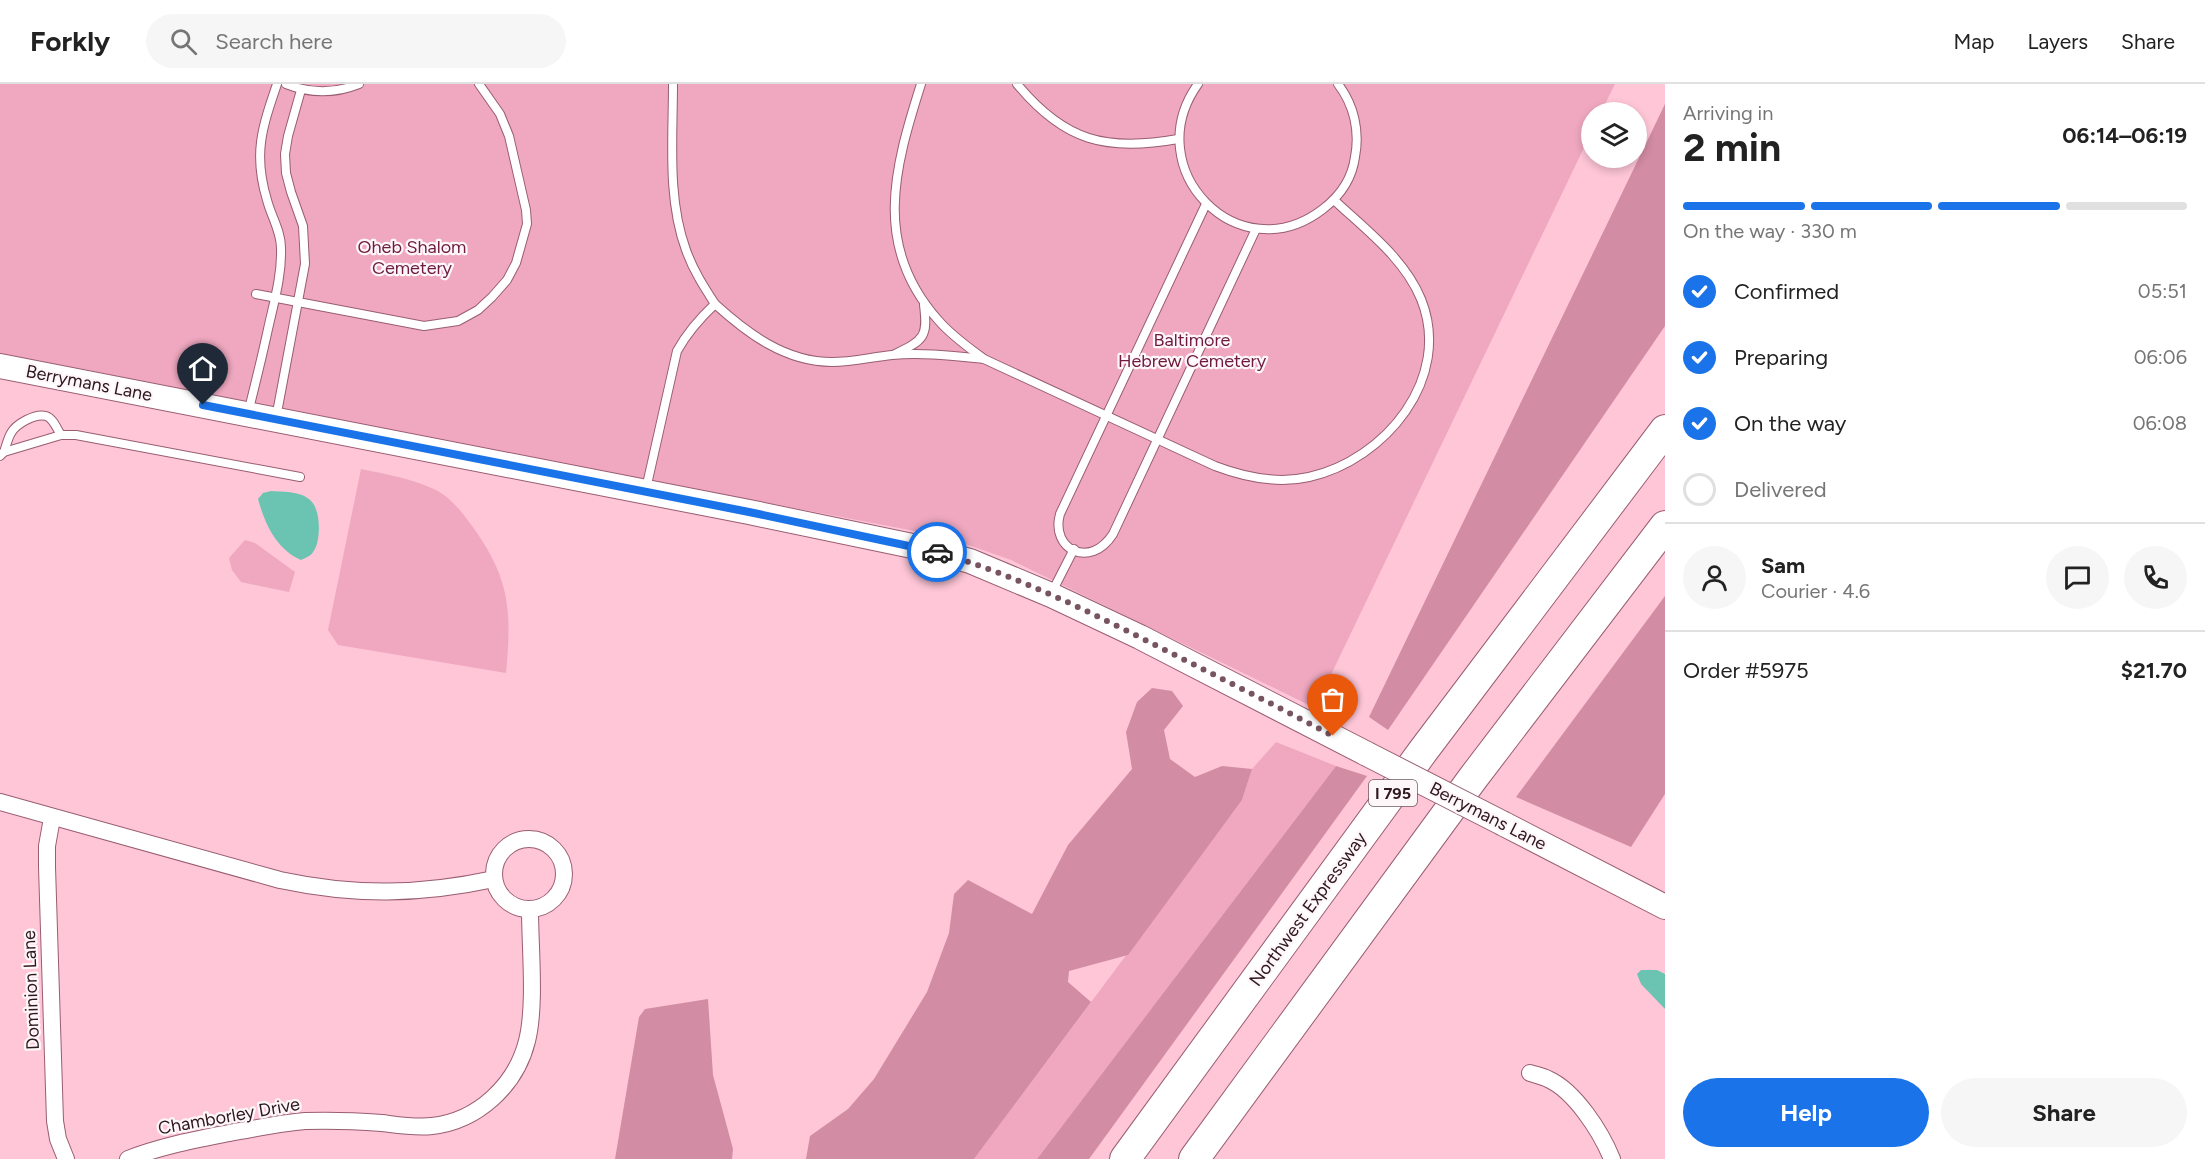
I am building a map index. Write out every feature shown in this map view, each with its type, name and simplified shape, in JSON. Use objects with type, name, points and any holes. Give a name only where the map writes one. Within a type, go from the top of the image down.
[{"type":"highway","name":"Northwest Expressway","points":[[1125,1159],[1423,752],[1665,430]]},
{"type":"highway","points":[[1194,1159],[1473,778],[1665,526]]},
{"type":"street","name":"Berrymans Lane","points":[[0,366],[646,492],[917,547],[970,561],[1051,595],[1140,637],[1665,907]]},
{"type":"street","points":[[0,802],[280,880],[317,888],[350,892],[414,892],[444,889],[494,879]]},
{"type":"street","name":"Dominion Lane","points":[[52,818],[47,846],[47,867],[55,1121],[58,1138],[66,1159]]},
{"type":"street","points":[[520,840],[539,840],[549,845],[562,861],[564,880],[560,891],[543,907],[530,910],[515,907],[498,891],[494,879],[495,864],[502,852],[520,840]]},
{"type":"street","name":"Chamborley Drive","points":[[128,1159],[176,1144],[304,1121],[432,1126],[449,1122],[485,1105],[500,1093],[513,1077],[528,1041],[531,1016],[530,910]]},
{"type":"street","points":[[1530,1073],[1550,1079],[1581,1107],[1607,1146],[1612,1159]]},
{"type":"lane","points":[[248,414],[276,298],[281,245],[261,179],[259,153],[262,130],[277,84]]},
{"type":"lane","points":[[286,84],[301,90],[320,93],[338,91],[359,84]]},
{"type":"lane","points":[[256,294],[404,323],[433,325],[458,321],[478,310],[507,280],[523,244],[527,225],[526,210],[509,135],[500,114],[479,84]]},
{"type":"lane","points":[[673,84],[673,143],[678,225],[698,278],[715,304],[738,325],[779,351],[802,358],[839,362],[892,355],[947,355],[984,359]]},
{"type":"lane","points":[[921,84],[898,164],[894,203],[896,236],[902,260],[924,302],[939,322],[984,359],[1235,473],[1269,479],[1308,477],[1349,461],[1371,449],[1404,416],[1424,374],[1428,351],[1428,324],[1422,301],[1413,282],[1382,244],[1334,200]]},
{"type":"lane","points":[[1017,84],[1053,121],[1077,135],[1122,144],[1150,144],[1178,139]]},
{"type":"lane","points":[[1198,84],[1183,110],[1178,139],[1185,173],[1194,190],[1221,216],[1237,224],[1256,229],[1291,227],[1311,219],[1334,200],[1347,183],[1358,146],[1356,124],[1350,104],[1338,84]]},
{"type":"lane","points":[[276,419],[305,264],[303,226],[286,173],[285,154],[301,90]]},
{"type":"lane","points":[[1206,204],[1065,503],[1058,523],[1059,533],[1065,543],[1074,549],[1084,554],[1094,552],[1108,541],[1256,229]]},
{"type":"lane","points":[[892,355],[914,345],[924,336],[927,325],[924,302]]},
{"type":"lane","points":[[646,492],[677,351],[697,320],[715,304]]},
{"type":"lane","points":[[2,454],[11,432],[36,416],[46,416],[52,420],[61,435]]},
{"type":"lane","points":[[2,454],[61,435],[90,437],[300,477]]},
{"type":"lane","points":[[1051,595],[1074,549]]},
{"type":"green space","name":"Baltimore Hebrew Cemetery","points":[[0,84],[1615,84],[1606,102],[1581,102],[1581,154],[1315,708],[1011,560],[946,537],[0,353]]},
{"type":"green space","points":[[361,469],[409,480],[436,490],[451,501],[472,526],[494,562],[506,596],[509,631],[506,673],[338,645],[328,630]]},
{"type":"green space","points":[[245,540],[255,543],[295,572],[289,592],[241,582],[232,570],[229,558]]},
{"type":"green space","points":[[1276,742],[1336,766],[1037,1159],[974,1159],[1242,800],[1252,769]]},
{"type":"shaded area","points":[[1665,104],[1665,326],[1388,730],[1369,717],[1634,168],[1647,168],[1647,141]]},
{"type":"shaded area","points":[[271,491],[304,496],[315,507],[319,534],[316,547],[308,557],[301,560],[292,555],[273,535],[258,499],[263,493]]},
{"type":"shaded area","points":[[1665,596],[1665,794],[1631,847],[1516,797]]},
{"type":"shaded area","points":[[1152,688],[1172,691],[1183,706],[1164,730],[1170,759],[1195,777],[1222,766],[1252,769],[1242,800],[1128,955],[1069,971],[1068,982],[1091,1002],[974,1159],[806,1159],[810,1136],[848,1109],[874,1079],[927,992],[949,933],[954,894],[968,880],[1032,914],[1068,845],[1132,769],[1126,732],[1137,702]]},
{"type":"shaded area","points":[[1336,766],[1367,776],[1089,1159],[1037,1159]]},
{"type":"shaded area","points":[[1641,970],[1657,970],[1665,974],[1665,1009],[1641,984],[1637,974]]},
{"type":"shaded area","points":[[708,999],[713,1075],[733,1149],[732,1159],[615,1159],[639,1017],[645,1009]]},
{"type":"way so far","points":[[937,552],[970,561],[1051,595],[1140,637],[1333,736]]},
{"type":"route","points":[[203,405],[749,512],[937,552]]},
{"type":"park label","name":"Oheb Shalom Cemetery","points":[[412,258]]}]
